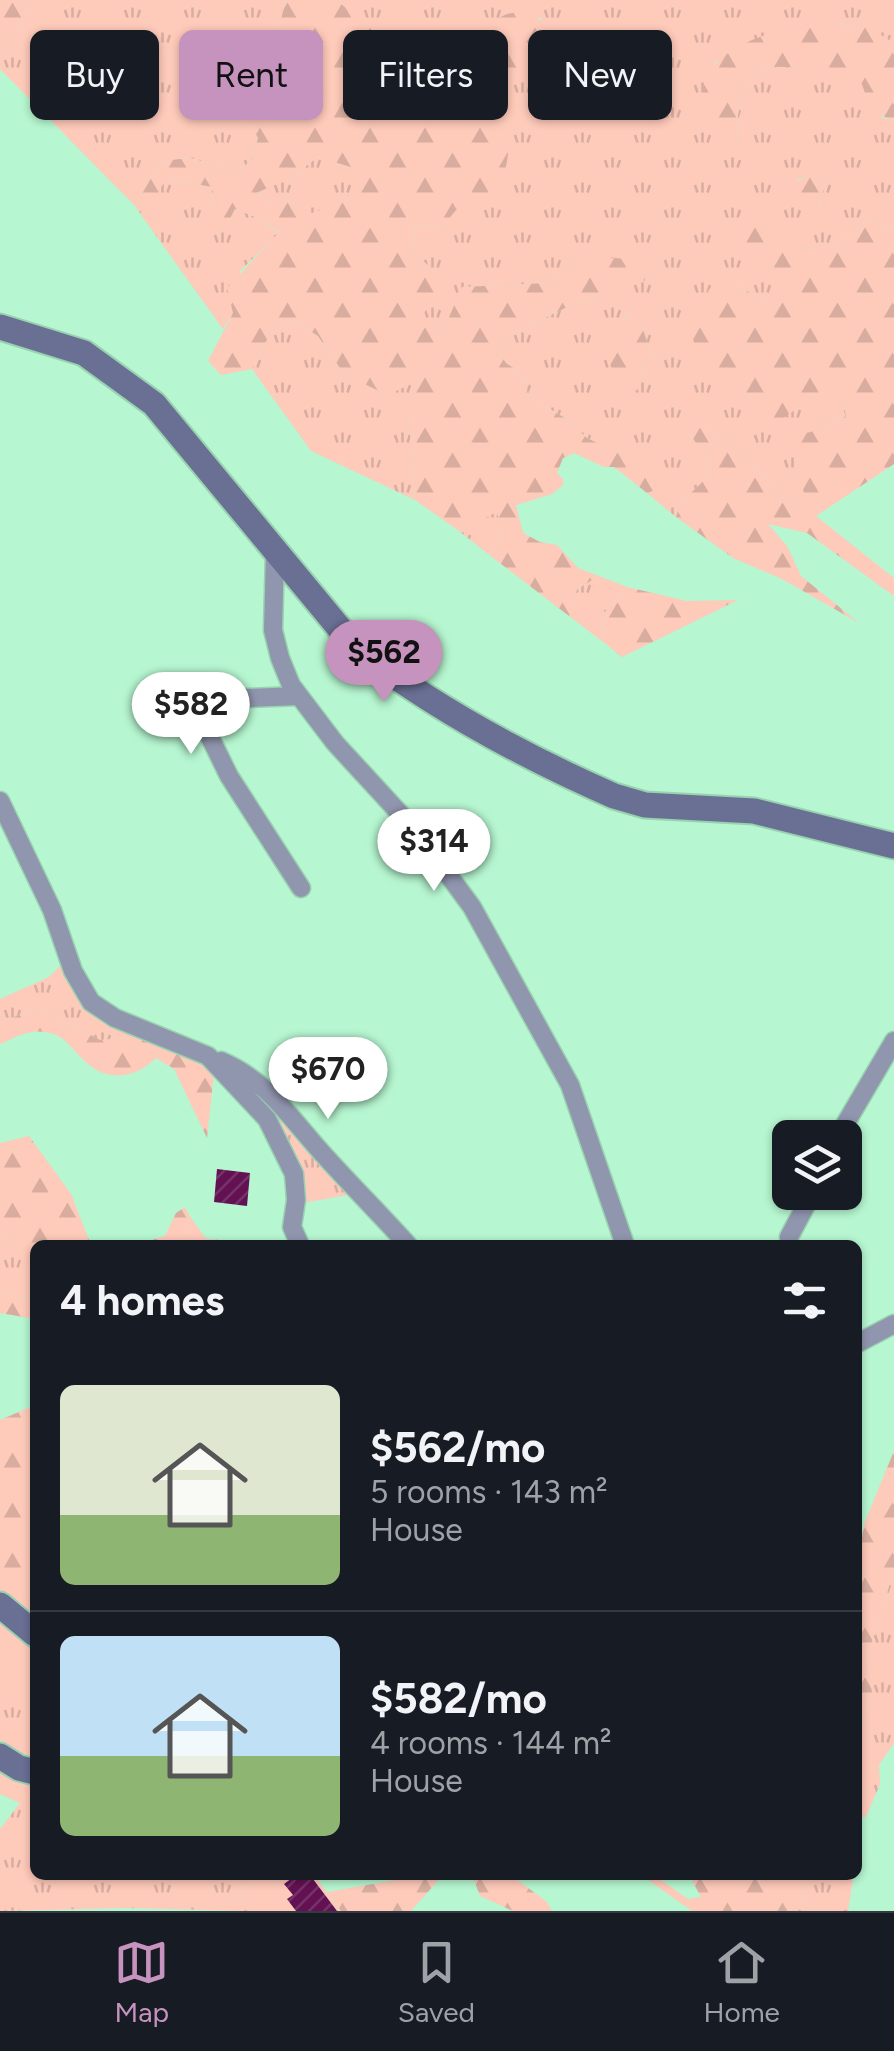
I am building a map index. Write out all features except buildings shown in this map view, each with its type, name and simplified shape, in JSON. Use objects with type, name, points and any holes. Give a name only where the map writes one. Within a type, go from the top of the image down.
[{"type":"main road","points":[[0,327],[84,353],[154,404],[355,647],[396,680],[580,781],[645,805],[754,811],[894,846]]},
{"type":"main road","points":[[0,1605],[30,1630]]},
{"type":"main road","points":[[0,1756],[30,1771]]},
{"type":"street","points":[[274,552],[273,630],[284,670],[298,696],[359,770],[416,830],[472,906],[570,1085],[623,1240]]},
{"type":"street","points":[[298,696],[248,698],[216,714],[206,729],[229,776],[301,888]]},
{"type":"street","points":[[0,800],[52,910],[73,971],[91,1002],[115,1018],[244,1072],[265,1086],[404,1240]]},
{"type":"street","points":[[848,1120],[894,1041]]},
{"type":"street","points":[[208,1056],[257,1107],[288,1157],[296,1190],[292,1227],[298,1240]]},
{"type":"street","points":[[789,1237],[803,1210]]},
{"type":"street","points":[[862,1341],[894,1324]]},
{"type":"green space","points":[[0,0],[28,0],[18,30],[0,55]]},
{"type":"green space","points":[[28,0],[286,0],[278,30],[179,30],[179,120],[248,120],[258,138],[252,158],[240,172],[190,158],[161,161],[135,206],[50,120],[159,120],[159,30],[30,30],[30,99],[0,69],[0,55],[25,16]]},
{"type":"green space","points":[[286,0],[336,0],[373,30],[343,30],[343,120],[502,120],[507,133],[503,178],[490,208],[456,210],[443,226],[415,225],[413,252],[430,267],[438,295],[417,322],[444,329],[462,287],[548,283],[581,260],[616,258],[644,262],[645,281],[632,274],[608,295],[580,301],[515,332],[500,354],[521,373],[527,390],[538,402],[565,418],[587,438],[640,464],[661,488],[647,493],[614,467],[604,467],[574,453],[563,458],[557,473],[563,485],[552,494],[516,505],[523,533],[557,545],[578,568],[599,576],[577,589],[569,616],[492,557],[501,531],[497,512],[459,531],[415,500],[409,415],[414,383],[387,395],[344,374],[318,336],[296,322],[271,332],[252,369],[221,375],[208,361],[233,313],[227,288],[279,232],[235,209],[223,232],[213,212],[212,187],[168,179],[139,212],[135,206],[161,161],[190,158],[240,172],[252,158],[258,138],[248,120],[323,120],[323,30],[278,30]],"holes":[[[318,157],[370,173],[349,200],[312,213],[285,199],[269,202],[256,193],[289,179]]]},
{"type":"green space","points":[[336,0],[894,0],[894,43],[846,24],[824,23],[781,32],[714,63],[738,142],[739,109],[745,86],[757,73],[772,67],[814,71],[863,84],[883,118],[894,120],[894,230],[867,221],[837,245],[805,250],[772,227],[789,283],[765,302],[734,283],[796,409],[844,401],[846,416],[822,429],[794,469],[815,516],[780,501],[772,482],[704,428],[686,430],[706,455],[708,478],[681,502],[676,517],[647,493],[660,488],[538,402],[527,390],[521,373],[500,354],[515,332],[580,301],[608,295],[644,262],[581,260],[548,283],[463,287],[444,329],[416,322],[430,267],[413,253],[415,225],[443,226],[506,126],[502,120],[508,120],[508,76],[528,69],[528,120],[672,120],[672,30],[545,30],[541,18],[509,14],[493,30],[359,30]],"holes":[[[810,175],[828,180],[820,203],[797,180]],[[631,310],[638,317],[653,357],[641,373],[637,390],[623,320]]]},
{"type":"green space","points":[[506,14],[527,14],[552,30],[528,30],[528,70],[522,75],[508,76],[508,30],[490,30]]},
{"type":"green space","points":[[824,21],[870,28],[894,43],[894,120],[873,107],[862,84],[813,71],[772,67],[756,73],[745,87],[739,109],[738,143],[723,145],[706,118],[702,94],[708,75],[721,59],[760,37]]},
{"type":"green space","points":[[318,157],[371,173],[349,200],[312,214],[286,199],[269,202],[255,192],[289,179]]},
{"type":"green space","points":[[816,170],[825,172],[828,180],[816,209],[805,213],[791,205],[792,190]]},
{"type":"green space","points":[[167,179],[212,187],[213,212],[223,231],[235,209],[258,218],[279,233],[240,271],[233,313],[223,329],[139,212]]},
{"type":"green space","points":[[867,221],[894,230],[894,464],[816,516],[894,578],[894,596],[807,533],[768,524],[787,546],[801,576],[859,623],[782,579],[733,558],[676,517],[681,502],[708,477],[706,455],[685,429],[704,428],[772,482],[780,501],[814,515],[794,469],[798,435],[822,429],[846,416],[844,402],[796,409],[764,432],[733,402],[697,353],[686,314],[710,289],[734,283],[765,302],[788,283],[737,259],[741,226],[772,227],[806,250],[837,245]]},
{"type":"green space","points":[[632,309],[653,358],[641,373],[637,390],[627,393],[605,356],[610,338]]},
{"type":"green space","points":[[296,322],[318,336],[344,374],[387,394],[415,382],[409,415],[415,500],[311,451],[252,369],[271,332]]},
{"type":"green space","points":[[497,511],[501,531],[492,557],[459,531]]},
{"type":"green space","points":[[599,576],[627,587],[603,614],[602,641],[569,616],[577,589]]},
{"type":"green space","points":[[627,587],[687,601],[738,600],[622,657],[602,641],[603,614]]},
{"type":"green space","points":[[68,958],[82,989],[161,1036],[100,1040],[39,1008],[0,1022],[0,999],[49,977]]},
{"type":"green space","points":[[39,1008],[100,1040],[161,1036],[215,1063],[207,1138],[174,1069],[156,1058],[141,1070],[114,1075],[96,1069],[52,1034],[27,1033],[0,1044],[0,1022]]},
{"type":"green space","points":[[231,1065],[360,1193],[308,1202],[295,1210],[296,1190]]},
{"type":"green space","points":[[29,1136],[71,1194],[89,1240],[30,1240],[28,1249],[0,1235],[0,1143]]},
{"type":"green space","points":[[185,1207],[189,1215],[186,1240],[152,1240],[165,1236],[176,1213]]},
{"type":"green space","points":[[189,1215],[206,1239],[222,1240],[186,1240]]},
{"type":"green space","points":[[0,1235],[30,1247],[30,1299],[0,1293]]},
{"type":"green space","points":[[0,1293],[30,1299],[30,1318],[0,1313]]},
{"type":"green space","points":[[30,1407],[30,1618],[0,1592],[0,1420]]},
{"type":"green space","points":[[894,1451],[894,1570],[868,1654],[872,1693],[862,1720],[862,1537]]},
{"type":"green space","points":[[894,1570],[894,1743],[879,1765],[880,1784],[866,1817],[862,1817],[862,1720],[872,1693],[868,1654]]},
{"type":"green space","points":[[0,1618],[30,1644],[30,1702],[24,1708],[0,1688]]},
{"type":"green space","points":[[0,1688],[24,1707],[30,1702],[30,1756],[0,1740]]},
{"type":"green space","points":[[0,1768],[30,1781],[30,1880],[255,1880],[237,1894],[248,1911],[0,1911],[0,1829],[20,1803],[0,1794]]},
{"type":"green space","points":[[255,1880],[318,1880],[341,1911],[248,1911],[237,1894]]},
{"type":"green space","points":[[395,1880],[439,1880],[411,1911],[341,1911],[327,1892]]},
{"type":"green space","points":[[474,1880],[518,1880],[547,1902],[552,1911],[513,1911],[480,1896]]},
{"type":"green space","points":[[648,1880],[661,1880],[688,1899],[701,1897],[692,1880],[805,1880],[793,1911],[692,1911]]},
{"type":"green space","points":[[805,1880],[853,1880],[848,1911],[821,1911],[800,1902],[809,1911],[793,1911]]}]
